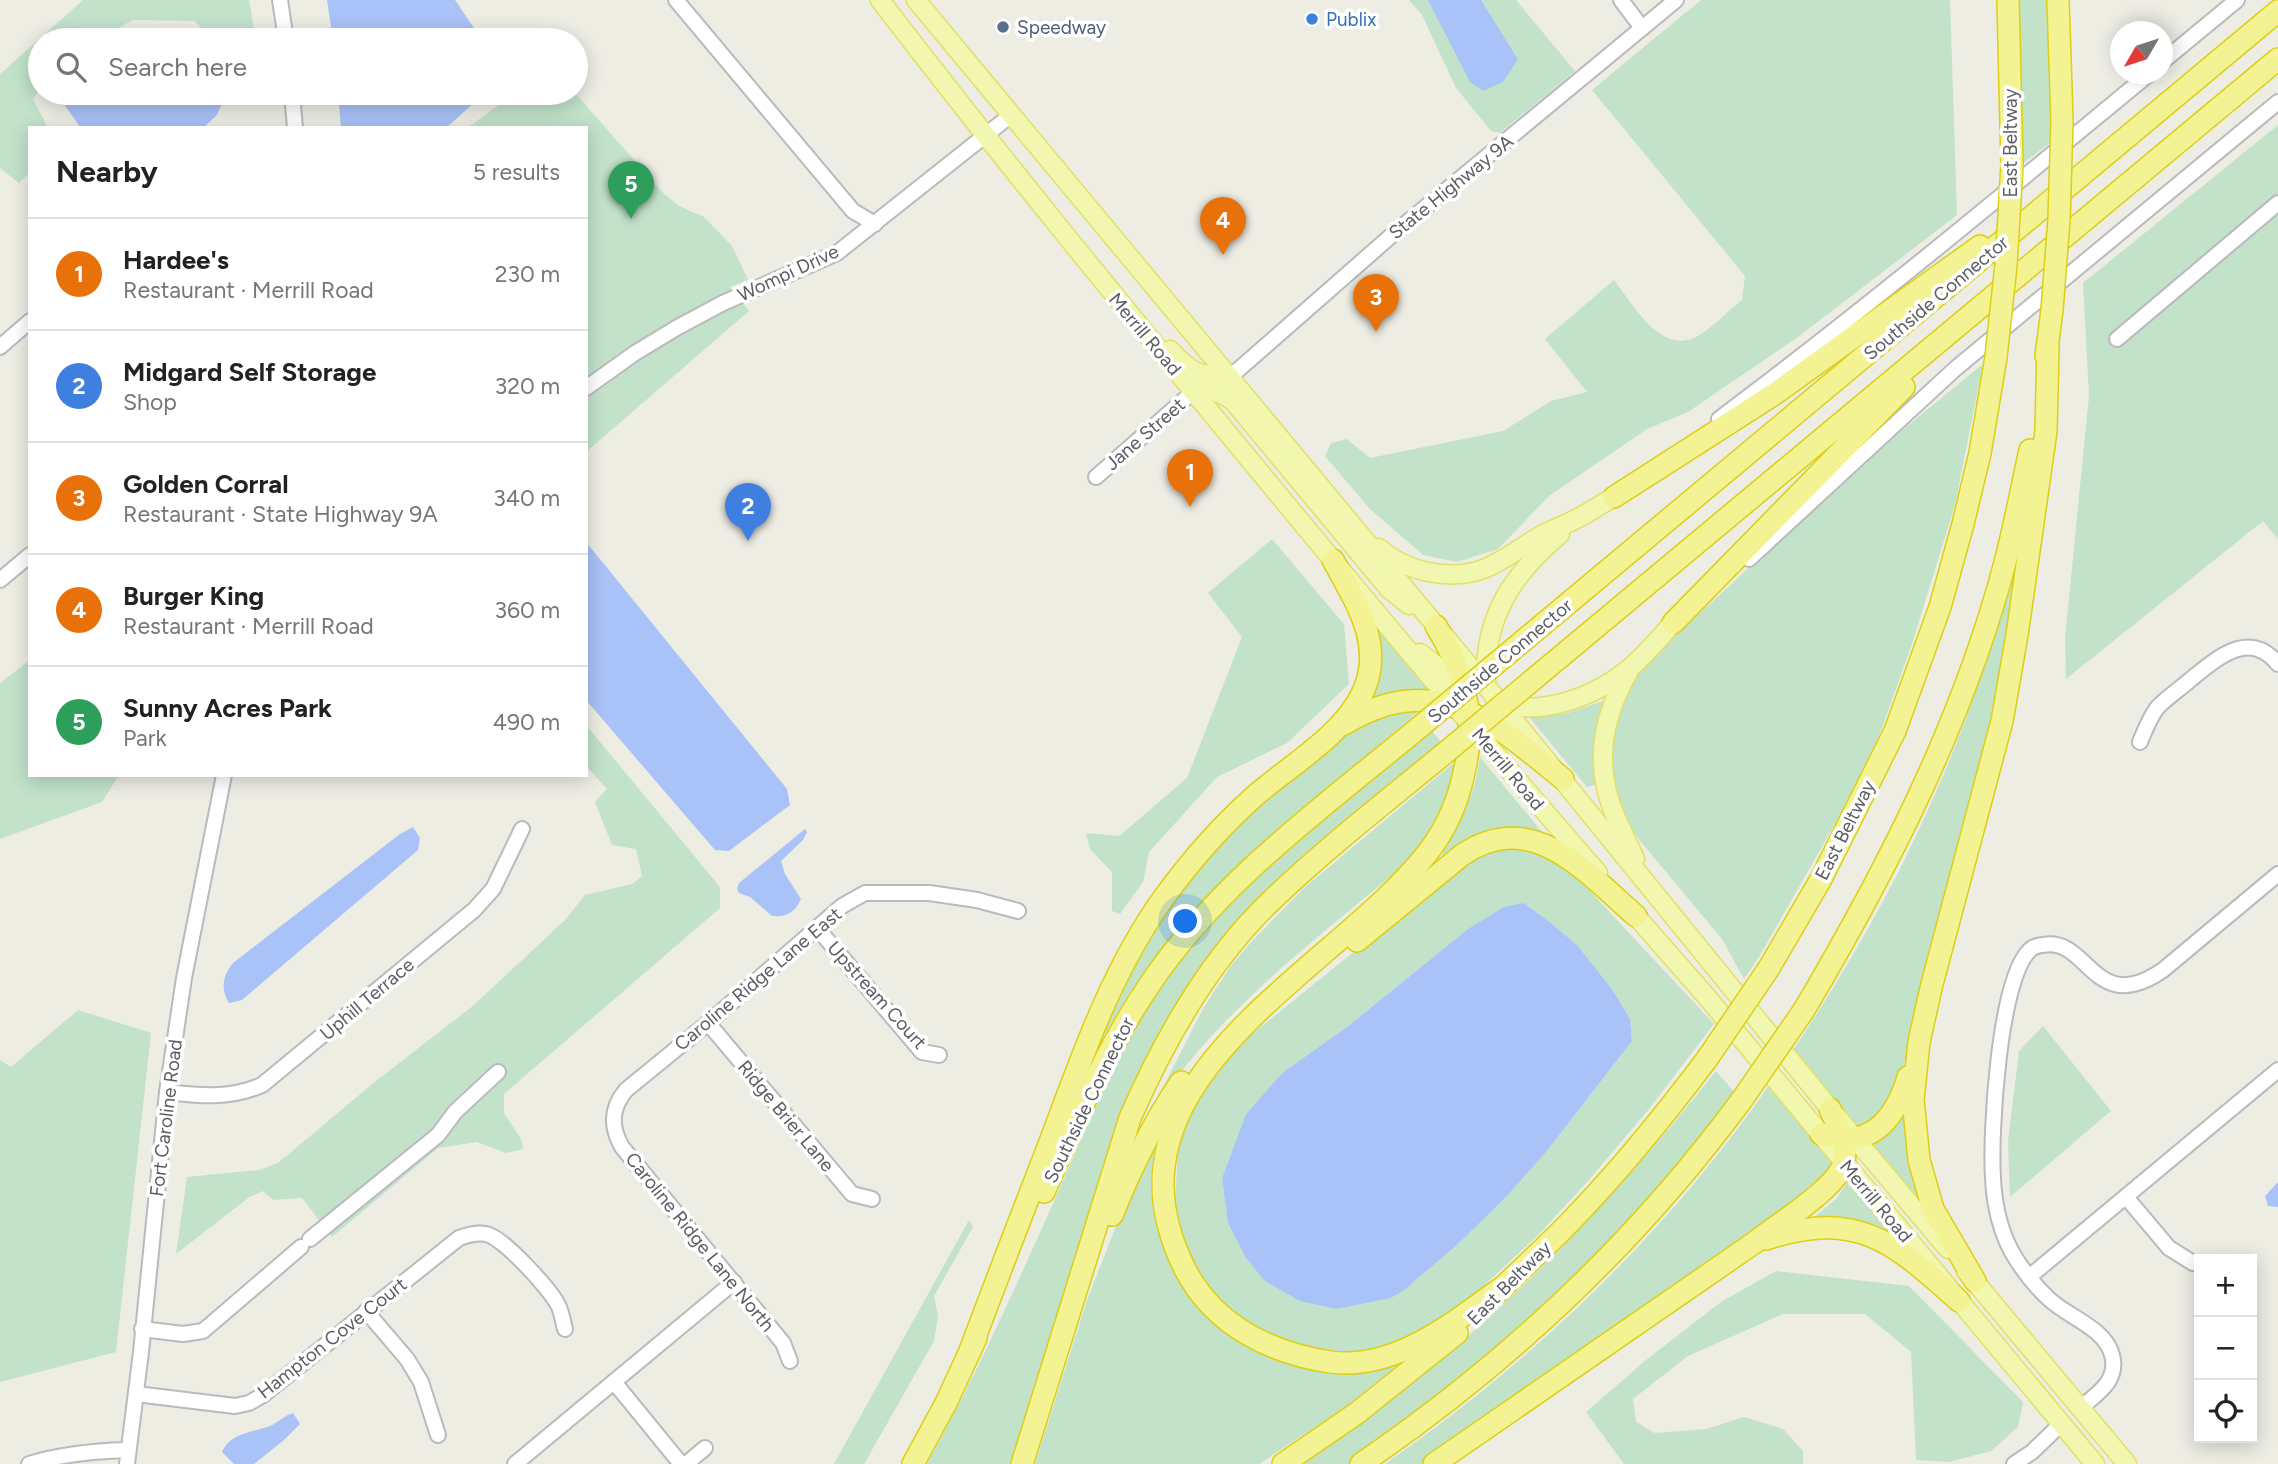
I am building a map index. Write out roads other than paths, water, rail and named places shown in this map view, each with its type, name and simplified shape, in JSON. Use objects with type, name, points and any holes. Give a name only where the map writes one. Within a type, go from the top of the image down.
[{"type":"highway","name":"East Beltway","points":[[1283,1464],[1395,1384],[1460,1331],[1572,1220],[1659,1122],[1707,1059],[1769,968],[1821,879],[1895,731],[1940,607],[1963,524],[1980,453],[1996,357],[2006,265],[2012,165],[2008,0]]},
{"type":"highway","points":[[1361,1464],[1460,1391],[1562,1304],[1608,1259],[1652,1209],[1741,1101],[1804,1010],[1890,858],[1917,801],[1965,685],[2006,560],[2033,436],[2048,345],[2059,220],[2062,121],[2058,0]]},
{"type":"highway","name":"Southside Connector","points":[[913,1464],[970,1352],[1118,1034],[1150,983],[1205,914],[1245,874],[1422,725],[2278,11]]},
{"type":"highway","name":"Southside Connector","points":[[1022,1464],[1130,1118],[1149,1075],[1208,977],[1270,902],[1723,520],[2278,59]]},
{"type":"highway","points":[[1614,497],[1776,394],[2087,171]]},
{"type":"highway","points":[[1673,623],[1913,378],[1940,342]]},
{"type":"highway","points":[[1821,1134],[1850,1138],[1877,1129],[1894,1111],[1905,1089],[1919,1042],[2002,720],[2046,431],[2048,345]]},
{"type":"highway","points":[[1333,560],[1367,626],[1371,657],[1363,693],[1336,729]]},
{"type":"highway","points":[[1436,626],[1477,705],[1563,779]]},
{"type":"highway","points":[[970,1352],[1016,1224],[1094,1025],[1123,961],[1144,926],[1190,864],[1225,823],[1336,729],[1360,714],[1423,700],[1477,705]]},
{"type":"highway","points":[[1477,705],[1460,794],[1452,814],[1427,853],[1366,914],[1252,1016],[1195,1082],[1176,1116],[1167,1157],[1165,1197],[1169,1225],[1178,1253],[1191,1279],[1226,1320],[1262,1343],[1286,1353],[1338,1363],[1379,1359],[1413,1347],[1443,1330],[1504,1286]]},
{"type":"highway","points":[[1219,1053],[1462,855],[1489,841],[1522,838],[1562,852],[1636,916]]},
{"type":"highway","points":[[1084,1266],[1105,1231],[1135,1158],[1156,1119],[1211,1044],[1238,1015],[1427,853]]},
{"type":"highway","points":[[1919,1042],[1913,1100],[1919,1160],[1933,1209],[1975,1281]]},
{"type":"highway","points":[[1434,1464],[1755,1243],[1822,1192],[1838,1174],[1850,1138],[1830,1108]]},
{"type":"highway","points":[[1755,1243],[1816,1226],[1847,1228],[1895,1246],[1964,1307]]},
{"type":"main road","name":"Merrill Road","points":[[880,0],[985,136],[1193,392],[1392,631],[1477,705],[1513,776],[1821,1134],[2095,1464]]},
{"type":"main road","name":"Merrill Road","points":[[916,0],[1436,626]]},
{"type":"main road","points":[[1095,272],[1183,363],[1201,375],[1230,377]]},
{"type":"main road","points":[[1193,392],[1210,389],[1222,393],[1234,402],[1389,589],[1436,626]]},
{"type":"main road","points":[[1350,523],[1391,559],[1425,572],[1475,572],[1488,568],[1542,535],[1579,518],[1614,497]]},
{"type":"main road","points":[[1579,518],[1538,552],[1522,569],[1507,592],[1487,651],[1477,705],[1523,708],[1563,702],[1587,694],[1608,684],[1633,665],[1673,623]]},
{"type":"main road","points":[[1633,665],[1612,705],[1603,741],[1602,761],[1606,789],[1642,876]]},
{"type":"main road","name":"Merrill Road","points":[[1563,779],[1830,1108]]},
{"type":"main road","name":"Merrill Road","points":[[1850,1138],[1975,1281],[2127,1464]]},
{"type":"main road","points":[[1964,1307],[1985,1318],[2053,1398],[2062,1405],[2079,1409]]},
{"type":"main road","points":[[2061,1424],[2073,1423],[2081,1426],[2113,1464]]},
{"type":"street","points":[[280,0],[284,28]]},
{"type":"street","points":[[676,0],[853,211],[875,224]]},
{"type":"street","points":[[1621,0],[1643,28]]},
{"type":"street","name":"State Highway 9A","points":[[1230,377],[1392,236],[1676,0]]},
{"type":"street","points":[[2173,53],[2237,0]]},
{"type":"street","points":[[1614,497],[1783,371],[2137,84]]},
{"type":"street","points":[[293,105],[295,126]]},
{"type":"street","points":[[1673,623],[1742,566],[1955,369],[2155,202],[2276,109]]},
{"type":"street","name":"Wompi Drive","points":[[588,387],[677,327],[723,303],[837,253],[1011,115]]},
{"type":"street","points":[[2117,339],[2278,203]]},
{"type":"street","points":[[0,347],[28,323]]},
{"type":"street","name":"Jane Street","points":[[1096,477],[1193,392]]},
{"type":"street","points":[[0,580],[28,557]]},
{"type":"street","points":[[2140,742],[2158,706],[2219,657],[2238,648],[2256,649],[2273,658],[2278,664]]},
{"type":"street","name":"Fort Caroline Road","points":[[127,1457],[167,1092],[184,978],[224,777]]},
{"type":"street","name":"Uphill Terrace","points":[[167,1092],[205,1097],[222,1096],[262,1085],[474,910],[493,889],[522,829]]},
{"type":"street","points":[[2079,1409],[2104,1388],[2113,1374],[2112,1353],[2103,1338],[2051,1301],[2014,1257],[2001,1229],[1993,1178],[1995,1093],[2015,970],[2030,948],[2045,944],[2062,945],[2093,974],[2112,983],[2128,985],[2147,982],[2278,874]]},
{"type":"street","name":"Caroline Ridge Lane East","points":[[613,1123],[617,1100],[626,1090],[708,1023],[842,906],[865,893],[929,893],[977,900],[1018,911]]},
{"type":"street","name":"Upstream Court","points":[[818,929],[922,1052],[939,1055]]},
{"type":"street","name":"Ridge Brier Lane","points":[[708,1023],[852,1194],[872,1199]]},
{"type":"street","points":[[2029,1277],[2278,1070]]},
{"type":"street","points":[[142,1329],[183,1334],[203,1331],[438,1135],[455,1112],[498,1072]]},
{"type":"street","name":"Caroline Ridge Lane North","points":[[613,1123],[615,1135],[622,1147],[783,1343],[790,1361]]},
{"type":"street","points":[[2126,1197],[2169,1248],[2193,1263]]},
{"type":"street","name":"Hampton Cove Court","points":[[136,1394],[235,1406],[249,1403],[263,1395],[459,1238],[473,1234],[495,1236],[508,1245],[559,1306],[565,1329]]},
{"type":"street","points":[[515,1464],[734,1282]]},
{"type":"street","points":[[366,1311],[407,1359],[421,1382],[438,1436]]},
{"type":"street","points":[[614,1382],[683,1464],[705,1448]]},
{"type":"street","points":[[2014,1464],[2032,1452],[2061,1424]]},
{"type":"street","points":[[29,1464],[48,1458],[94,1451],[127,1457]]},
{"type":"water","points":[[327,0],[455,0],[474,28],[331,28]]},
{"type":"water","points":[[1428,0],[1481,0],[1518,59],[1503,82],[1483,91],[1470,82]]},
{"type":"water","points":[[64,105],[221,105],[217,115],[205,126],[80,126]]},
{"type":"water","points":[[339,105],[472,105],[448,126],[341,126]]},
{"type":"water","points":[[588,544],[787,789],[790,805],[729,851],[715,850],[588,702]]},
{"type":"water","points":[[413,827],[420,838],[418,850],[242,1000],[229,1003],[224,993],[224,982],[233,963],[400,834]]},
{"type":"water","points":[[805,829],[807,832],[803,840],[781,861],[785,874],[801,899],[790,913],[772,916],[750,897],[739,893],[739,883]]},
{"type":"water","points":[[1524,903],[1577,945],[1612,989],[1630,1019],[1632,1041],[1546,1152],[1507,1196],[1457,1245],[1403,1291],[1391,1298],[1337,1309],[1300,1301],[1265,1281],[1246,1258],[1228,1223],[1222,1178],[1246,1114],[1282,1073],[1347,1027],[1468,929],[1504,907]]},
{"type":"water","points":[[2278,1182],[2278,1207],[2268,1206],[2265,1196]]},
{"type":"water","points":[[293,1413],[300,1424],[254,1464],[234,1464],[222,1452],[236,1437],[271,1426]]},
{"type":"place","name":"Publix","points":[[1312,19]]},
{"type":"place","name":"Speedway","points":[[1003,27]]},
{"type":"place","name":"Sunny Acres Park","points":[[631,219]]},
{"type":"place","name":"Burger King","points":[[1223,255]]},
{"type":"place","name":"Golden Corral","points":[[1376,332]]},
{"type":"place","name":"Hardee's","points":[[1190,507]]},
{"type":"place","name":"Midgard Self Storage","points":[[748,541]]}]
